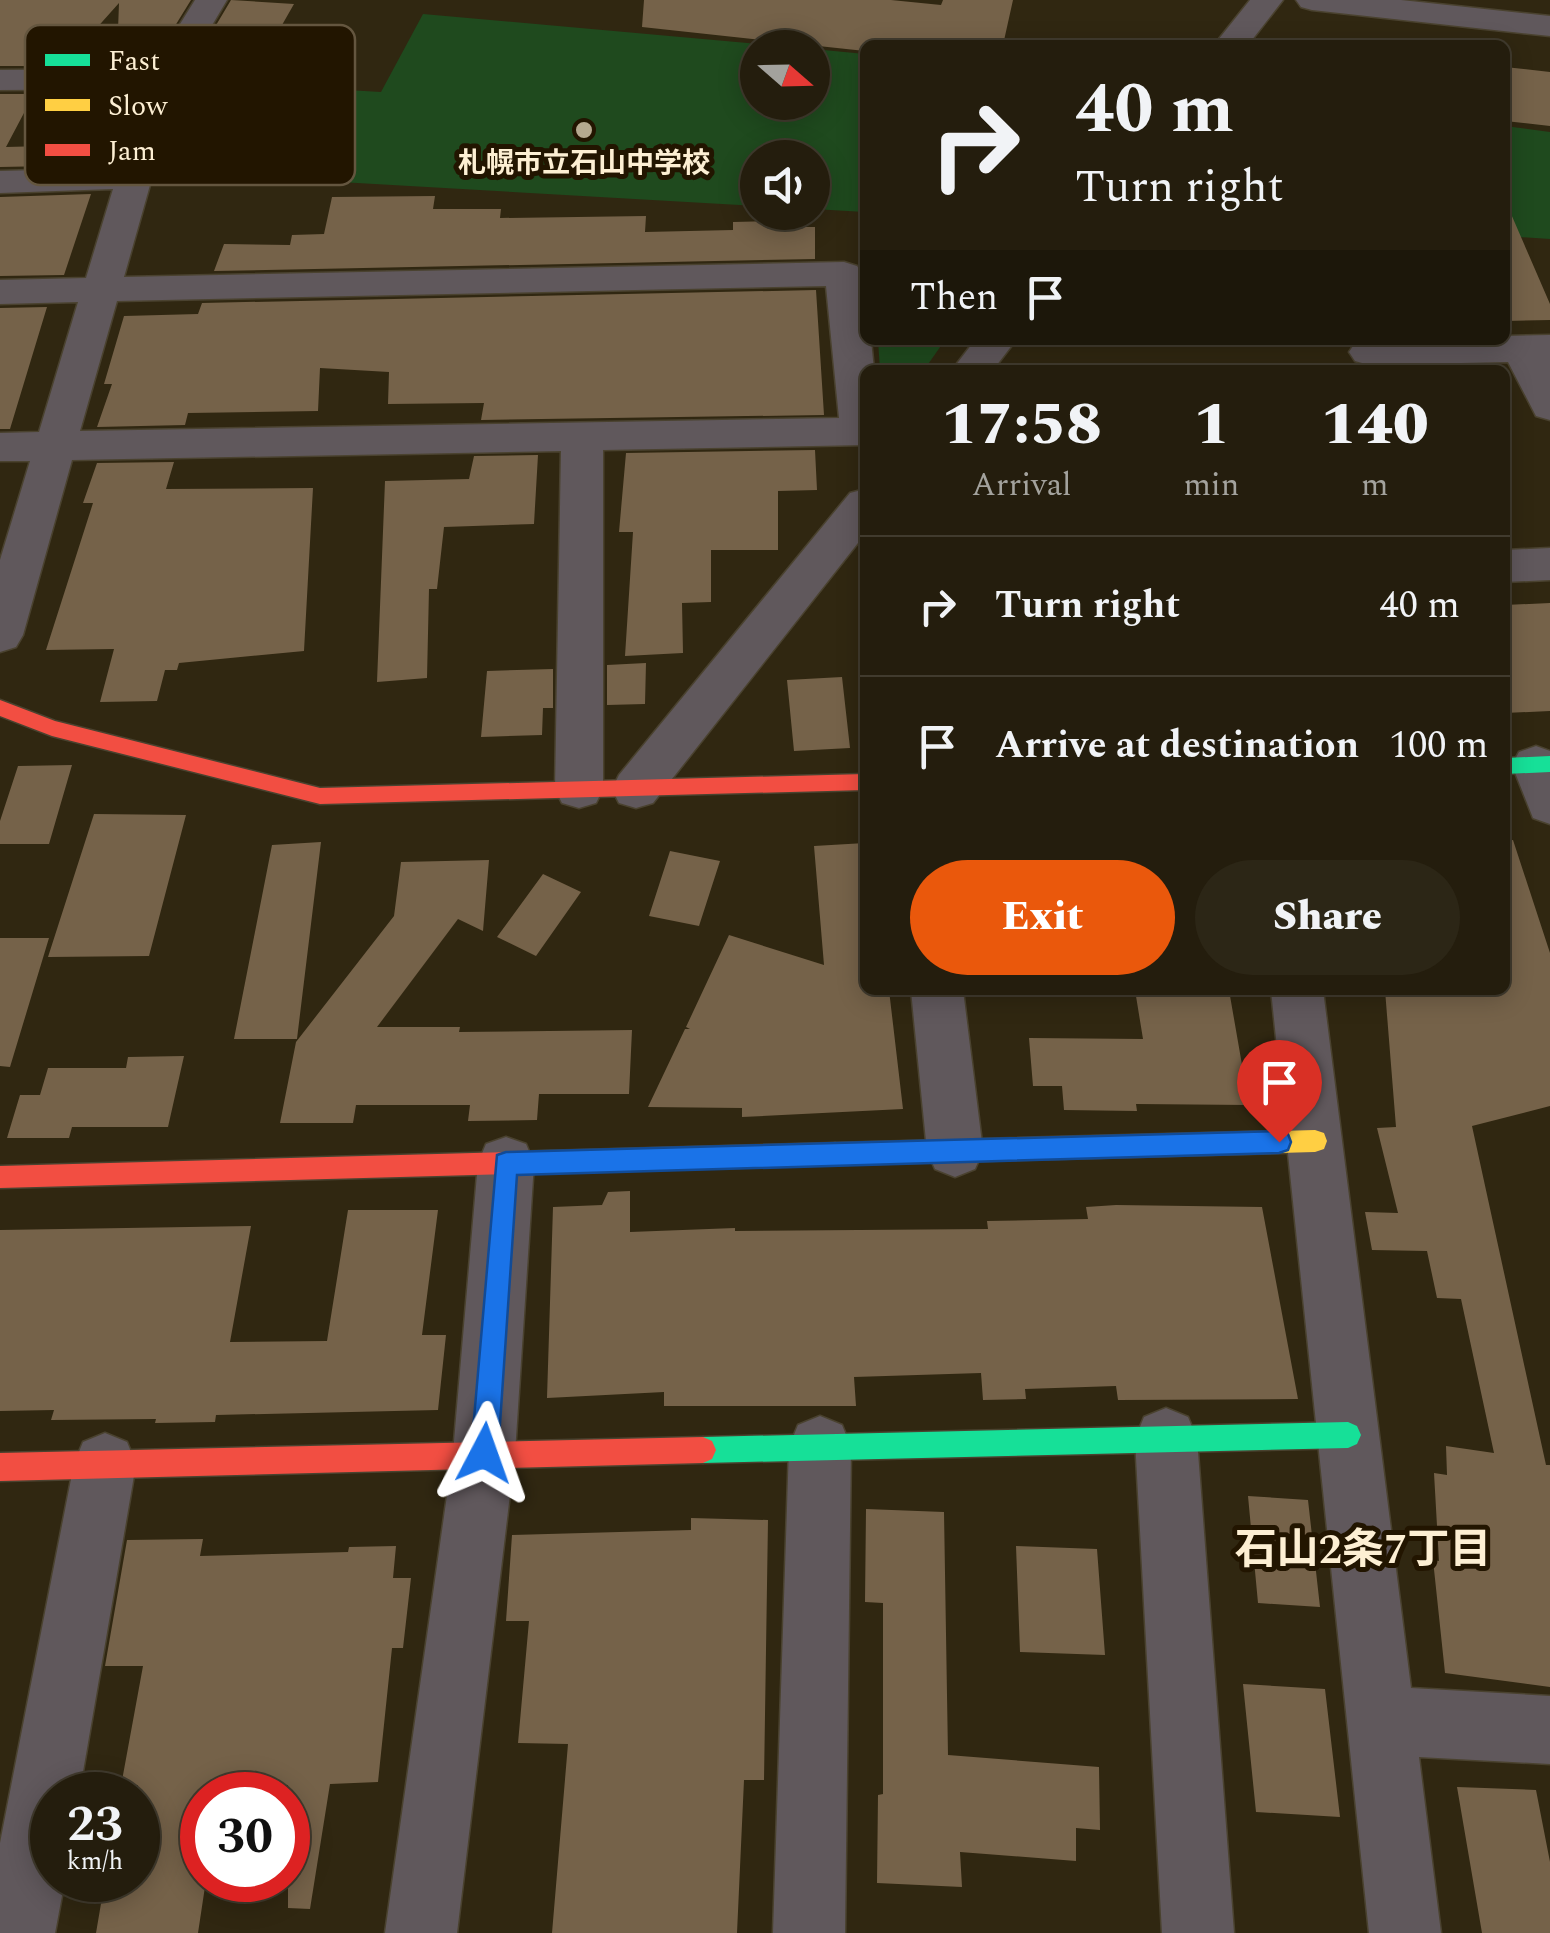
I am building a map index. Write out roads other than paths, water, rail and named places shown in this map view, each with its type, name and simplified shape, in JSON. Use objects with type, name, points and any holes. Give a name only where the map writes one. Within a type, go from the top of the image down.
[{"type":"street","points":[[196,25],[211,0]]},
{"type":"street","points":[[1235,40],[1266,0]]},
{"type":"street","points":[[1312,0],[1550,26]]},
{"type":"street","points":[[0,80],[25,80]]},
{"type":"street","points":[[0,182],[25,181]]},
{"type":"street","points":[[0,636],[132,185]]},
{"type":"street","points":[[0,292],[844,274],[860,406]]},
{"type":"street","points":[[976,365],[992,345]]},
{"type":"street","points":[[1369,352],[1536,348],[1550,406]]},
{"type":"street","points":[[0,447],[860,431]]},
{"type":"street","points":[[579,789],[582,436]]},
{"type":"street","points":[[636,789],[860,510]]},
{"type":"street","points":[[1510,566],[1550,564]]},
{"type":"street","points":[[0,708],[52,728],[320,796],[860,782]]},
{"type":"street","points":[[938,995],[955,1151]]},
{"type":"street","points":[[1299,995],[1405,1933]]},
{"type":"street","points":[[0,1177],[1315,1141]]},
{"type":"street","points":[[421,1933],[484,1453],[506,1164]]},
{"type":"street","points":[[0,1467],[1348,1435]]},
{"type":"street","points":[[1166,1439],[1198,1933]]},
{"type":"street","points":[[809,1933],[820,1447]]},
{"type":"street","points":[[18,1933],[105,1464]]},
{"type":"street","points":[[1380,1720],[1550,1730]]},
{"type":"place","name":"札幌市立石山中学校","points":[[584,130]]},
{"type":"district","name":"石山2条7丁目","points":[[1363,1548]]}]
